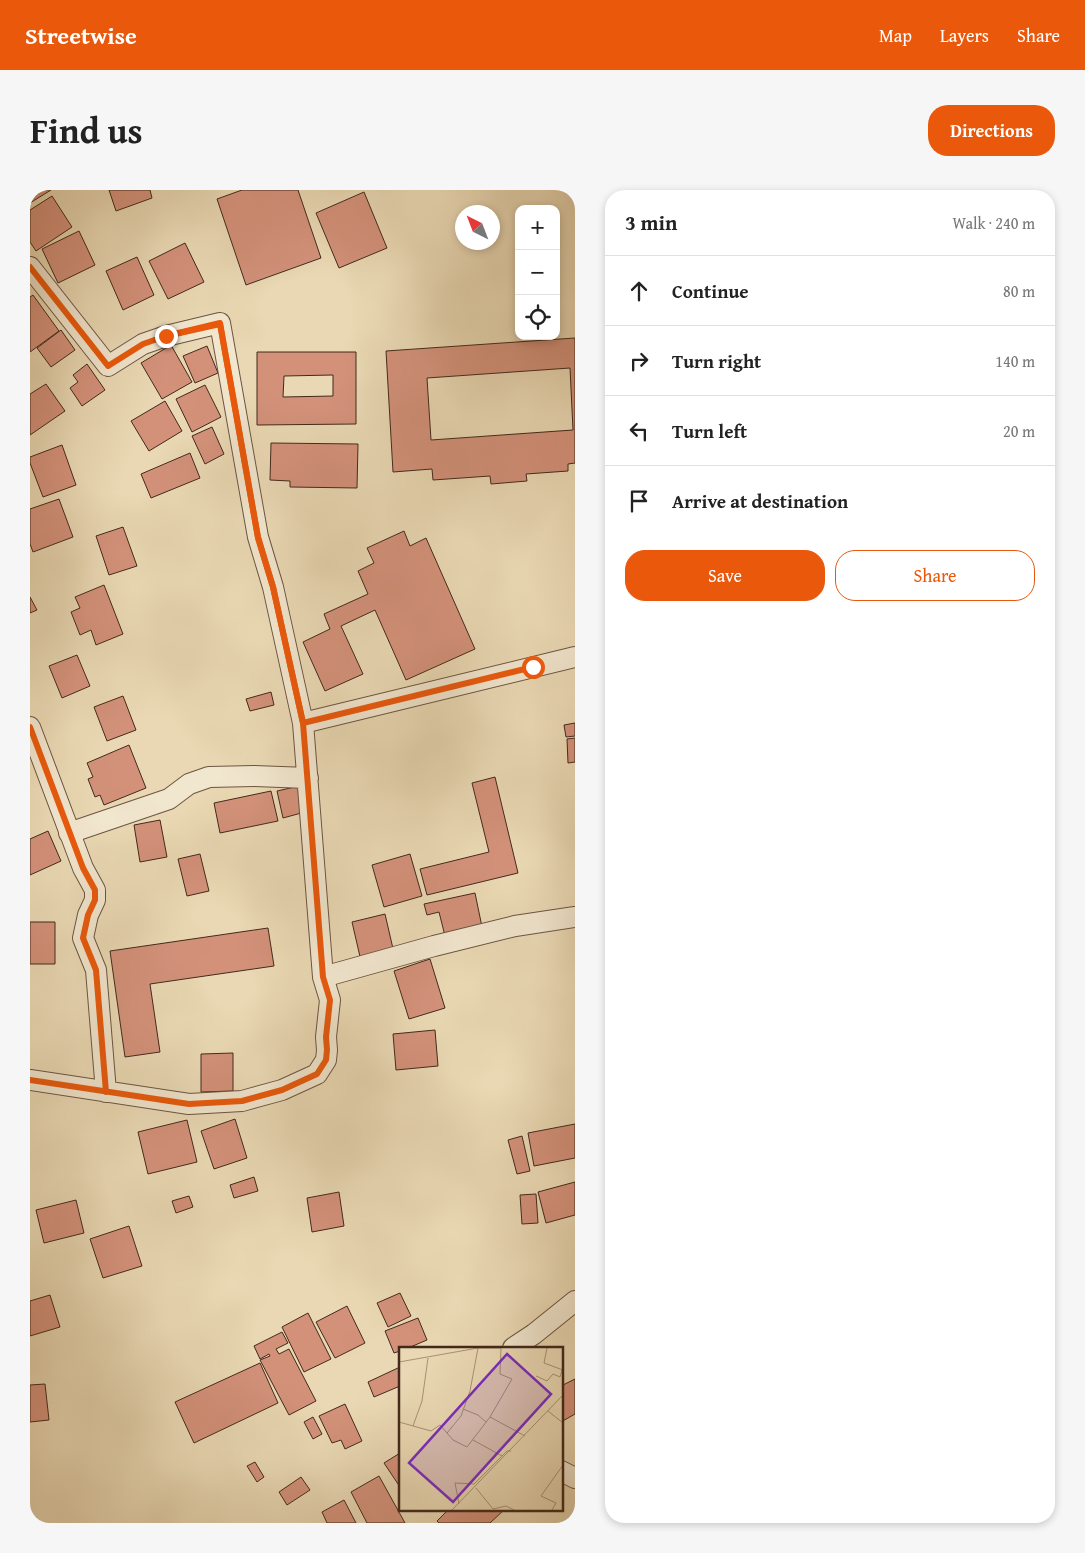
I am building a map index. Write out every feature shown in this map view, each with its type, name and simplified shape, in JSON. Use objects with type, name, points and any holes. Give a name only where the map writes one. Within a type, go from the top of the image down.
[{"type":"street","points":[[30,267],[108,366],[142,344],[166,336],[220,324],[258,538],[273,587],[303,723],[324,977],[330,1000],[326,1037],[326,1060],[318,1074],[282,1090],[242,1101],[189,1104],[30,1080]]},
{"type":"street","points":[[303,723],[575,657]]},
{"type":"street","points":[[30,727],[83,868],[95,890],[95,900],[88,915],[83,938],[96,970],[106,1092]]},
{"type":"street","points":[[69,832],[170,799],[189,784],[208,777],[308,778]]},
{"type":"street","points":[[324,977],[434,946],[516,926],[575,917]]},
{"type":"street","points":[[514,1347],[575,1301]]},
{"type":"street","points":[[562,1472],[575,1478]]},
{"type":"building","points":[[30,190],[51,190],[30,203]]},
{"type":"building","points":[[109,190],[150,190],[152,198],[116,211]]},
{"type":"building","points":[[242,190],[298,190],[321,258],[246,285],[217,199]]},
{"type":"building","points":[[364,192],[387,248],[339,268],[316,213]]},
{"type":"building","points":[[52,196],[72,227],[36,251],[30,242],[30,210]]},
{"type":"building","points":[[79,231],[95,265],[58,283],[42,249]]},
{"type":"building","points":[[185,243],[204,282],[168,299],[149,261]]},
{"type":"building","points":[[137,257],[154,295],[123,310],[106,271]]},
{"type":"building","points":[[33,295],[59,331],[30,352],[30,297]]},
{"type":"building","points":[[61,330],[75,350],[51,367],[37,348]]},
{"type":"building","points":[[575,338],[575,463],[568,464],[568,471],[526,474],[527,481],[491,484],[490,476],[433,480],[432,469],[393,472],[386,351]],"holes":[[[570,368],[573,430],[431,440],[427,378]]]},
{"type":"building","points":[[171,345],[192,382],[162,399],[141,363]]},
{"type":"building","points":[[207,346],[218,373],[195,383],[183,356]]},
{"type":"building","points":[[257,352],[356,352],[356,424],[257,425]],"holes":[[[333,375],[333,396],[283,397],[284,376]]]},
{"type":"building","points":[[87,364],[105,390],[82,406],[70,388],[78,382],[73,375]]},
{"type":"building","points":[[46,384],[65,411],[30,435],[30,394]]},
{"type":"building","points":[[205,385],[221,417],[192,432],[176,399]]},
{"type":"building","points":[[165,401],[182,431],[149,451],[131,421]]},
{"type":"building","points":[[212,427],[224,454],[205,464],[192,436]]},
{"type":"building","points":[[271,443],[358,444],[357,488],[290,487],[290,481],[270,480]]},
{"type":"building","points":[[62,445],[76,485],[43,497],[30,463],[30,457]]},
{"type":"building","points":[[190,453],[200,478],[151,498],[141,474]]},
{"type":"building","points":[[59,499],[73,537],[33,552],[30,544],[30,509]]},
{"type":"building","points":[[123,527],[137,566],[109,575],[96,536]]},
{"type":"building","points":[[404,531],[410,546],[426,538],[475,649],[406,680],[375,610],[341,626],[363,674],[325,691],[303,642],[330,629],[324,614],[368,594],[358,571],[374,563],[367,548]]},
{"type":"building","points":[[104,585],[123,634],[96,645],[91,630],[80,635],[71,612],[80,608],[75,597]]},
{"type":"building","points":[[30,597],[37,610],[30,613]]},
{"type":"building","points":[[77,655],[90,686],[62,698],[49,666]]},
{"type":"building","points":[[271,692],[274,705],[250,711],[246,699]]},
{"type":"building","points":[[123,696],[136,730],[107,741],[94,707]]},
{"type":"building","points":[[575,723],[575,736],[566,737],[564,725]]},
{"type":"building","points":[[575,738],[575,762],[568,763],[567,739]]},
{"type":"building","points":[[129,745],[146,788],[104,805],[100,795],[95,797],[88,779],[93,777],[87,763]]},
{"type":"building","points":[[495,777],[518,873],[427,895],[420,869],[489,852],[472,783]]},
{"type":"building","points":[[299,786],[305,812],[283,818],[277,791]]},
{"type":"building","points":[[271,791],[278,821],[220,833],[214,803]]},
{"type":"building","points":[[160,820],[167,857],[140,862],[134,825]]},
{"type":"building","points":[[48,831],[61,861],[30,875],[30,839]]},
{"type":"building","points":[[200,854],[209,891],[187,896],[178,859]]},
{"type":"building","points":[[410,854],[422,896],[384,907],[372,865]]},
{"type":"building","points":[[475,893],[482,927],[445,936],[439,912],[427,915],[424,904]]},
{"type":"building","points":[[385,914],[394,953],[361,961],[352,922]]},
{"type":"building","points":[[30,922],[55,922],[55,964],[30,964]]},
{"type":"building","points":[[268,928],[274,966],[150,984],[160,1052],[125,1057],[110,951]]},
{"type":"building","points":[[430,959],[445,1008],[409,1019],[394,971]]},
{"type":"building","points":[[435,1030],[438,1066],[396,1070],[393,1034]]},
{"type":"building","points":[[233,1053],[233,1091],[201,1092],[201,1054]]},
{"type":"building","points":[[235,1119],[247,1158],[214,1169],[201,1131]]},
{"type":"building","points":[[187,1120],[197,1162],[148,1174],[138,1132]]},
{"type":"building","points":[[575,1124],[575,1158],[534,1166],[528,1133]]},
{"type":"building","points":[[522,1136],[530,1171],[517,1174],[508,1140]]},
{"type":"building","points":[[254,1177],[258,1191],[234,1198],[230,1185]]},
{"type":"building","points":[[575,1182],[575,1215],[546,1223],[538,1192]]},
{"type":"building","points":[[339,1192],[344,1226],[312,1232],[307,1198]]},
{"type":"building","points":[[536,1194],[538,1223],[522,1224],[520,1195]]},
{"type":"building","points":[[189,1196],[193,1207],[176,1213],[172,1201]]},
{"type":"building","points":[[76,1200],[84,1233],[44,1243],[36,1210]]},
{"type":"building","points":[[129,1226],[142,1266],[103,1278],[90,1239]]},
{"type":"building","points":[[400,1293],[411,1316],[388,1327],[377,1303]]},
{"type":"building","points":[[50,1295],[60,1327],[30,1336],[30,1301]]},
{"type":"building","points":[[347,1306],[365,1343],[335,1358],[316,1322]]},
{"type":"building","points":[[308,1313],[331,1359],[304,1372],[282,1327]]},
{"type":"building","points":[[418,1318],[427,1340],[410,1347],[399,1347],[399,1351],[394,1353],[385,1331]]},
{"type":"building","points":[[282,1332],[288,1343],[276,1349],[279,1354],[289,1349],[316,1401],[289,1415],[260,1360],[270,1356],[269,1354],[260,1359],[254,1346]]},
{"type":"building","points":[[260,1363],[278,1403],[194,1443],[175,1402]]},
{"type":"building","points":[[399,1367],[399,1386],[374,1397],[368,1382]]},
{"type":"building","points":[[575,1379],[575,1414],[562,1421],[562,1386]]},
{"type":"building","points":[[45,1384],[49,1420],[30,1422],[30,1385]]},
{"type":"building","points":[[345,1404],[362,1441],[345,1449],[341,1440],[332,1443],[319,1416]]},
{"type":"building","points":[[313,1417],[322,1434],[313,1439],[304,1422]]},
{"type":"building","points":[[399,1454],[399,1486],[384,1463]]},
{"type":"building","points":[[255,1462],[264,1477],[257,1482],[247,1466]]},
{"type":"building","points":[[379,1476],[405,1523],[367,1523],[351,1492]]},
{"type":"building","points":[[301,1477],[310,1490],[287,1505],[279,1492]]},
{"type":"building","points":[[344,1500],[356,1523],[327,1523],[322,1512]]},
{"type":"building","points":[[448,1510],[504,1510],[490,1523],[439,1523],[437,1521]]},
{"type":"cycle path","points":[[30,267],[108,366],[143,344],[166,336],[220,323],[258,537],[273,587],[303,723],[323,977],[330,1000],[326,1037],[326,1060],[317,1074],[282,1090],[242,1101],[189,1104],[30,1080]]},
{"type":"cycle path","points":[[30,727],[83,868],[95,890],[95,900],[88,915],[83,938],[96,970],[106,1092]]},
{"type":"route","points":[[166,336],[220,324],[258,538],[273,587],[303,723],[533,667]]}]
